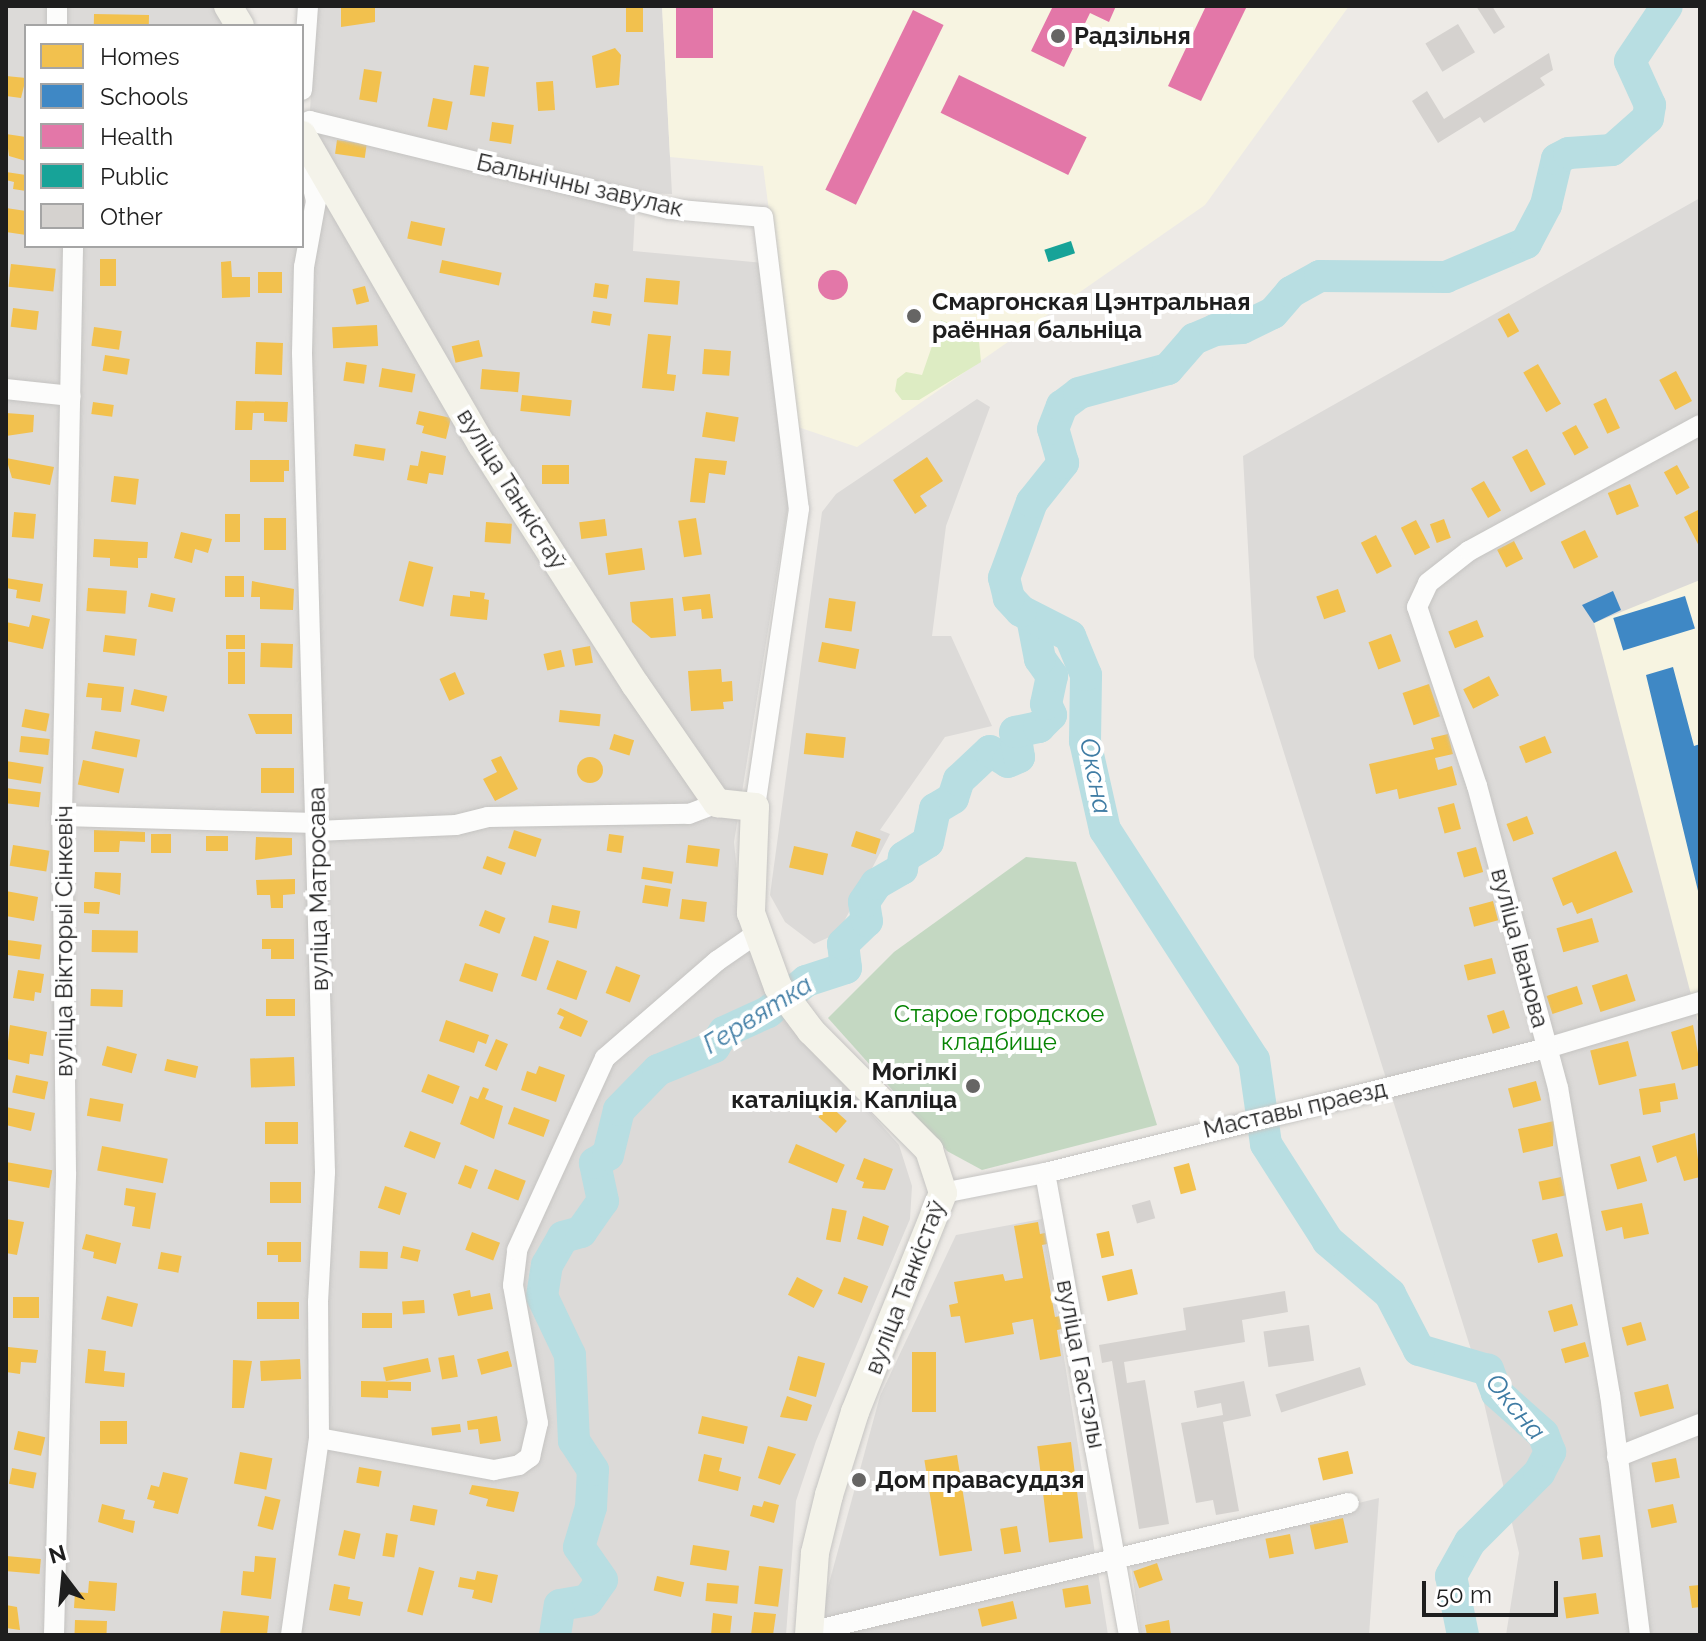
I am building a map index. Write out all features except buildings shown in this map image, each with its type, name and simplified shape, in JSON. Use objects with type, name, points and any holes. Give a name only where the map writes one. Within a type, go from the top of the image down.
[{"type":"street","points":[[228,6],[239,24]]},
{"type":"street","points":[[304,62],[308,6]]},
{"type":"street","name":"Бальнічны завулак","points":[[304,124],[310,121],[669,209],[763,217],[799,509]]},
{"type":"street","name":"вуліца Танкістаў","points":[[304,138],[482,445],[717,803]]},
{"type":"street","name":"вуліца Матросава","points":[[291,1635],[319,1438],[318,1302],[325,1172],[302,337],[304,267],[316,201],[304,152]]},
{"type":"street","name":"вуліца Вікторыі Сінкевіч","points":[[54,1635],[66,1172],[62,816],[73,248]]},
{"type":"street","points":[[6,389],[71,396]]},
{"type":"street","name":"вуліца Іванова","points":[[1640,1635],[1574,1167],[1547,1048],[1477,786],[1417,607],[1428,583],[1469,551],[1700,425]]},
{"type":"street","name":"вуліца Танкістаў","points":[[799,509],[755,807],[749,882],[756,934],[778,987],[811,1031],[929,1150],[943,1193],[855,1412],[833,1481],[815,1553],[809,1634]]},
{"type":"street","points":[[62,816],[316,827],[456,825],[488,817],[689,814],[717,803],[755,807]]},
{"type":"street","points":[[319,1438],[494,1470],[519,1465],[530,1457],[538,1423],[513,1285],[517,1250],[605,1058],[717,961],[756,934]]},
{"type":"street","name":"Маставы праезд","points":[[943,1193],[1045,1173],[1547,1048],[1700,1002]]},
{"type":"street","name":"вуліца Гастэлы","points":[[1045,1173],[1118,1555],[1129,1635]]},
{"type":"street","points":[[1617,1457],[1700,1424]]},
{"type":"street","points":[[809,1634],[1118,1555],[1349,1503]]},
{"type":"shaded area","points":[[6,6],[218,6],[228,24],[24,24],[24,248],[304,248],[304,116],[310,112],[315,6],[662,6],[672,194],[636,193],[633,251],[765,263],[790,494],[734,842],[741,910],[795,1028],[899,1145],[912,1186],[910,1219],[816,1441],[796,1501],[786,1635],[6,1635]]},
{"type":"shaded area","name":"Смаргонская Цэнтральная раённая бальніца","points":[[662,6],[1349,6],[1205,205],[857,447],[798,427],[763,166],[670,157]]},
{"type":"shaded area","points":[[1700,198],[1700,1635],[1506,1635],[1519,1553],[1473,1356],[1254,657],[1243,456]]},
{"type":"shaded area","points":[[977,399],[990,407],[946,526],[932,636],[951,636],[992,726],[945,737],[880,830],[890,834],[838,933],[814,944],[785,922],[770,895],[822,512],[836,494]]},
{"type":"shaded area","points":[[1700,580],[1700,1029],[1594,623]]},
{"type":"shaded area","points":[[1042,1219],[1108,1635],[815,1635],[880,1396],[956,1235]]},
{"type":"shaded area","points":[[1379,1498],[1369,1635],[1141,1635],[1130,1559]]},
{"type":"green space","points":[[941,320],[970,331],[979,341],[981,362],[919,400],[902,400],[895,391],[897,379],[906,372],[922,375]]},
{"type":"green space","name":"Старое городское кладбище","points":[[1026,857],[1076,862],[1157,1125],[982,1170],[947,1151],[828,1018],[894,952]]},
{"type":"waterway","name":"Оксна","points":[[1463,1635],[1451,1576],[1470,1542],[1539,1473],[1550,1452],[1543,1434],[1497,1393],[1488,1370],[1419,1350],[1390,1294],[1328,1241],[1266,1144],[1254,1060],[1105,830],[1085,741],[1086,675],[1070,636],[1021,611],[1009,598],[1004,578],[1032,502],[1063,463],[1053,429],[1062,406],[1079,393],[1168,369],[1194,339],[1215,330],[1242,328],[1273,313],[1291,292],[1320,276],[1446,277],[1526,243],[1546,205],[1557,159],[1569,153],[1612,150],[1648,118],[1650,105],[1630,61],[1667,6]]},
{"type":"waterway","name":"Гервятка","points":[[555,1635],[560,1605],[588,1600],[602,1580],[579,1547],[591,1507],[593,1470],[574,1441],[570,1355],[542,1296],[547,1265],[563,1237],[581,1232],[603,1201],[595,1163],[608,1155],[619,1110],[658,1070],[714,1047],[724,1032],[768,1012],[806,981],[846,968],[843,944],[867,921],[864,902],[876,884],[902,869],[904,857],[928,842],[935,809],[953,798],[959,780],[990,751],[1008,762],[1019,757],[1015,732],[1039,727],[1051,715],[1046,704],[1052,676],[1040,659],[1032,618]]},
{"type":"place","name":"Радзільня","points":[[1058,36]]},
{"type":"place","name":"Смаргонская Цэнтральная раённая бальніца","points":[[914,316]]},
{"type":"place","name":"Могілкі каталіцкія. Капліца","points":[[973,1086]]},
{"type":"place","name":"Дом правасуддзя","points":[[859,1480]]}]
